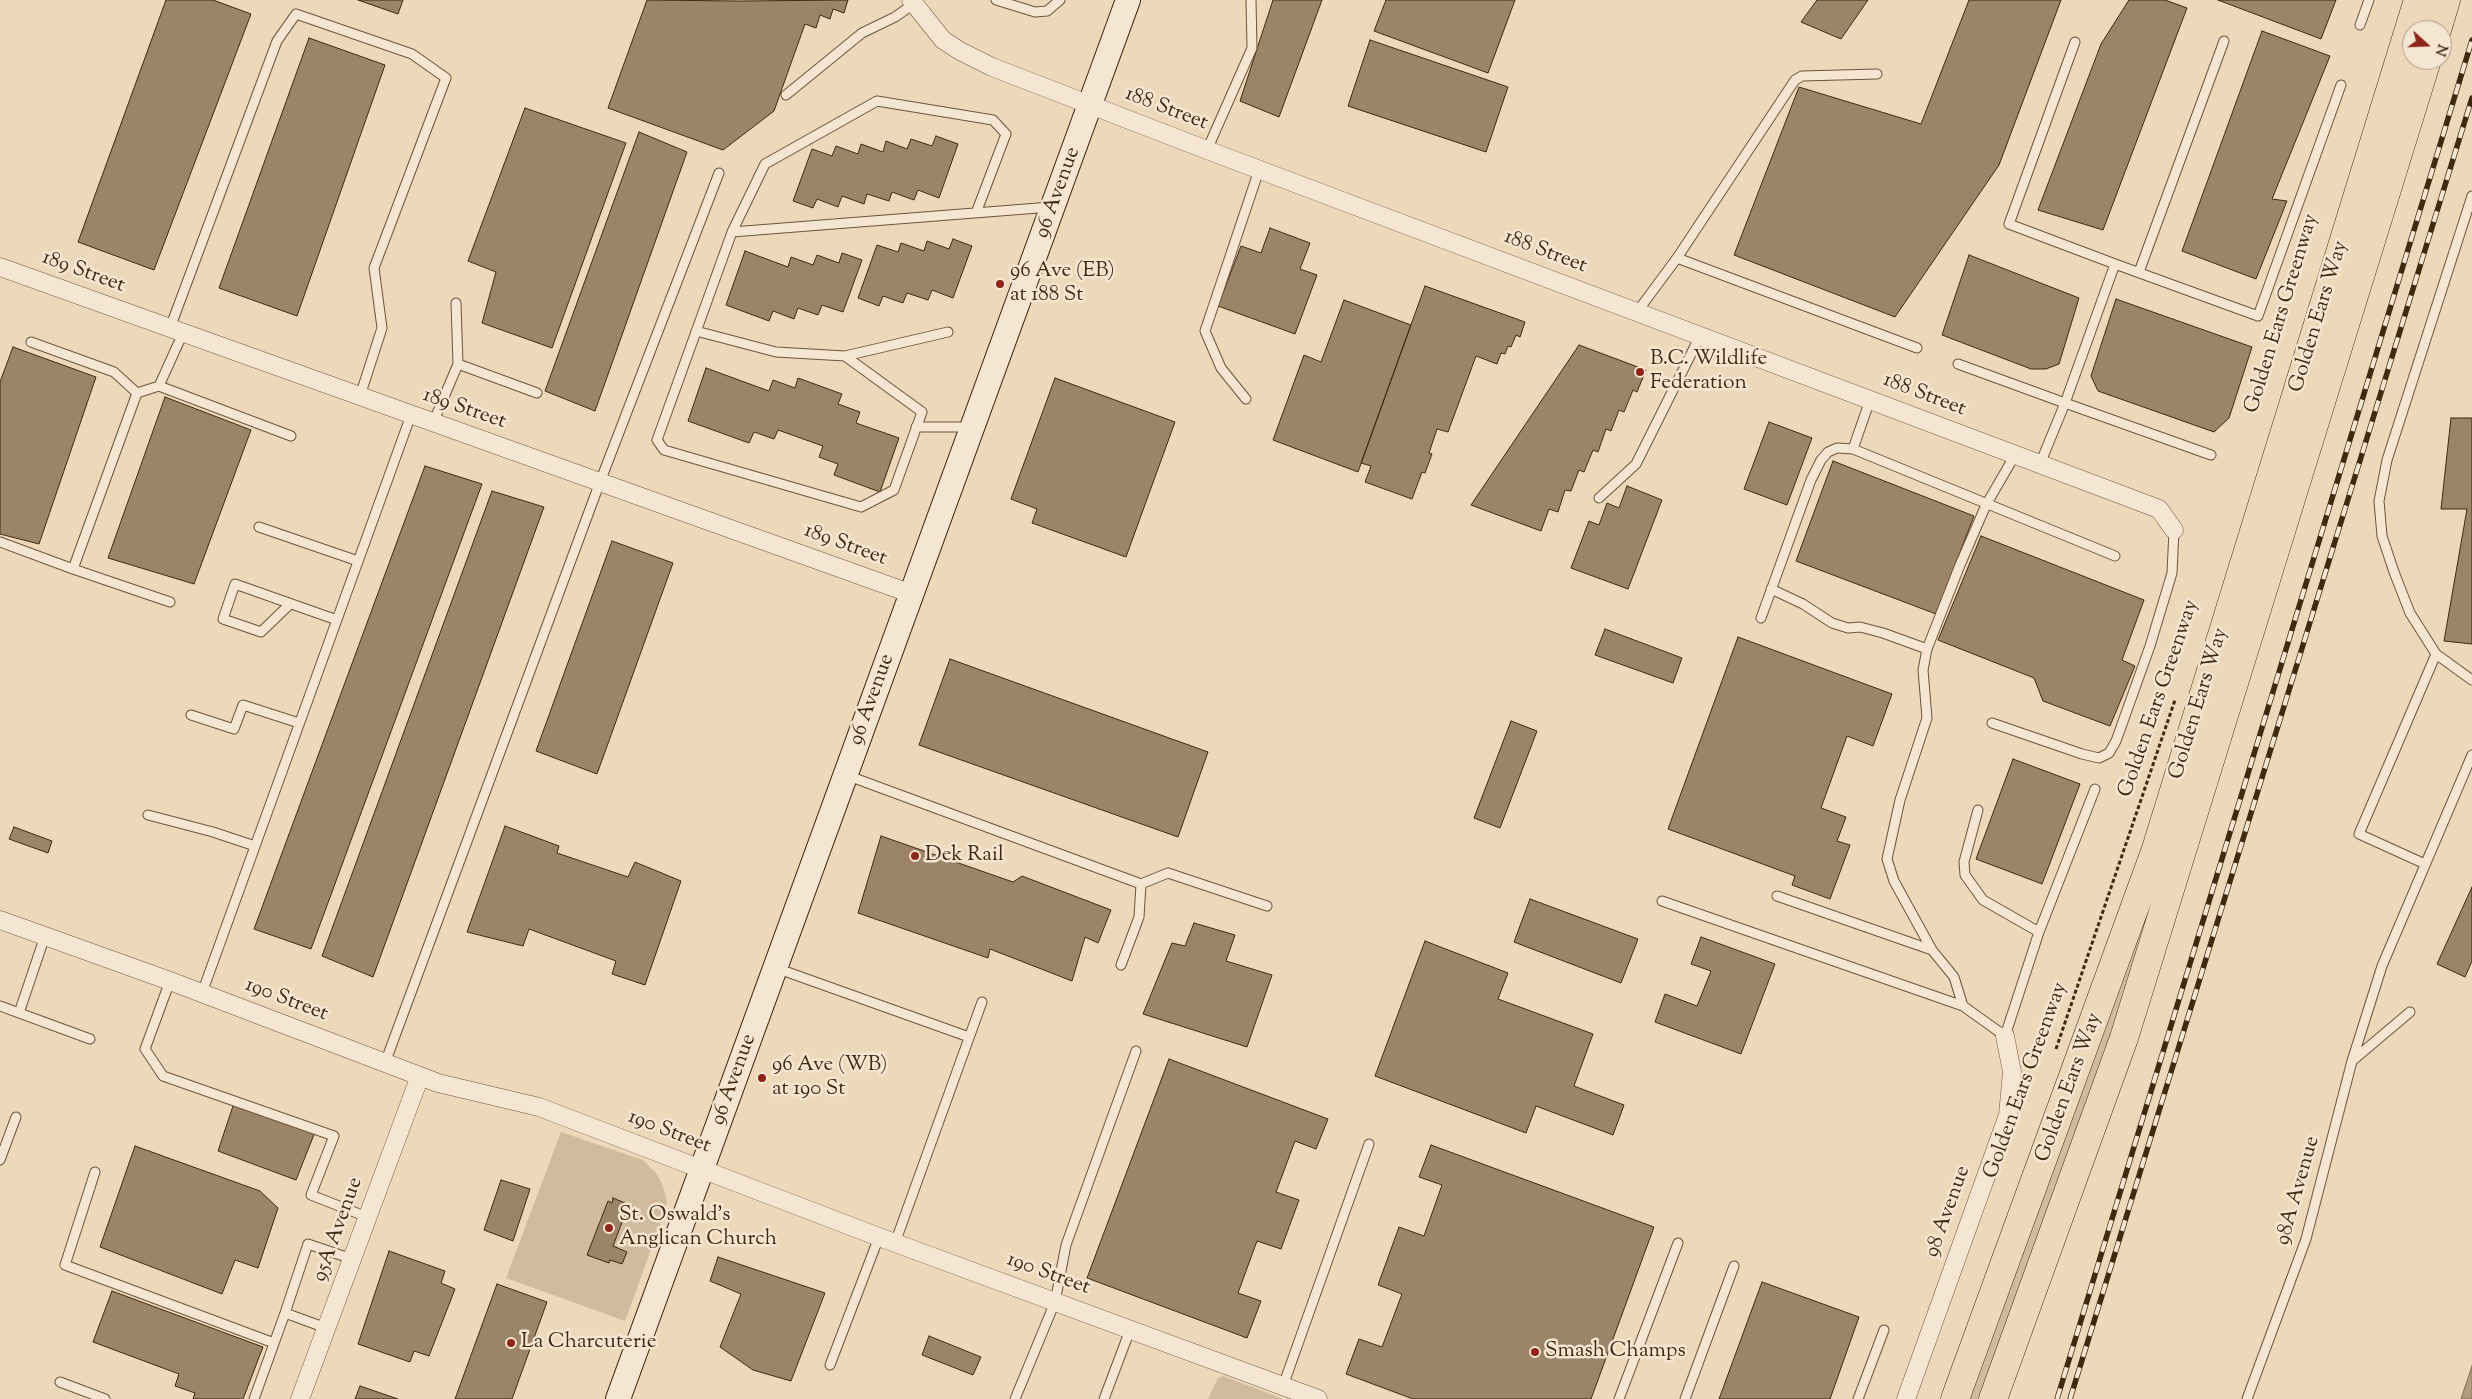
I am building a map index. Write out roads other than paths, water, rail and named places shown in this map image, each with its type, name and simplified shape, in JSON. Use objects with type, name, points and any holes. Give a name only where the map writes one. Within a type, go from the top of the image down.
[{"type":"main road","name":"96 Avenue","points":[[618,1399],[703,1170],[972,426],[1091,106],[1128,0]]},
{"type":"main road","name":"Golden Ears Way","points":[[1956,1399],[2156,849],[2418,0]]},
{"type":"main road","points":[[2440,20],[2446,0]]},
{"type":"main road","name":"Golden Ears Way","points":[[1993,1399],[2124,1038],[2425,70]]},
{"type":"street","name":"188 Street","points":[[915,1],[940,37],[960,51],[992,67],[1259,170],[2159,509],[2174,530]]},
{"type":"street","name":"189 Street","points":[[0,267],[912,594]]},
{"type":"street","name":"190 Street","points":[[0,920],[170,981],[420,1076],[457,1088],[539,1107],[887,1240],[1318,1399]]},
{"type":"street","name":"98 Avenue","points":[[1906,1399],[2008,1115],[2012,1072],[2005,1036]]},
{"type":"street","name":"95A Avenue","points":[[300,1399],[420,1076]]},
{"type":"lane","points":[[996,0],[1034,12],[1047,11],[1060,0]]},
{"type":"lane","points":[[1207,150],[1252,48],[1251,0]]},
{"type":"lane","points":[[2360,26],[2369,0]]},
{"type":"lane","points":[[786,95],[862,32],[896,17],[915,1]]},
{"type":"lane","points":[[158,386],[276,41],[296,14],[412,54],[446,78],[374,268],[382,328],[360,396]]},
{"type":"lane","points":[[2139,272],[2224,41]]},
{"type":"lane","points":[[2076,42],[2009,224],[2258,316],[2341,86]]},
{"type":"lane","points":[[1637,312],[1677,258],[1795,80],[1802,76],[1877,74]]},
{"type":"lane","points":[[845,356],[922,412],[894,490],[861,507],[664,450],[657,440],[732,232],[765,164],[878,101],[993,120],[1006,134],[976,213]]},
{"type":"lane","points":[[1246,399],[1221,368],[1205,331],[1259,170]]},
{"type":"lane","points":[[385,1062],[600,482],[719,172]]},
{"type":"lane","points":[[2472,196],[2388,460],[2379,501],[2382,536],[2410,614],[2436,654],[2472,680]]},
{"type":"lane","points":[[732,232],[1053,207]]},
{"type":"lane","points":[[1677,258],[1917,348]]},
{"type":"lane","points":[[2040,464],[2065,403],[2115,264]]},
{"type":"lane","points":[[433,423],[458,364],[456,303]]},
{"type":"lane","points":[[696,331],[776,352],[845,356],[948,332]]},
{"type":"lane","points":[[1599,498],[1636,464],[1700,336]]},
{"type":"lane","points":[[31,342],[114,372],[137,393]]},
{"type":"lane","points":[[458,364],[537,393]]},
{"type":"lane","points":[[1958,364],[2211,455]]},
{"type":"lane","points":[[137,393],[158,386],[291,436]]},
{"type":"lane","points":[[73,569],[137,393]]},
{"type":"lane","points":[[1853,449],[1870,400]]},
{"type":"lane","points":[[202,993],[411,415]]},
{"type":"lane","points":[[916,427],[972,426]]},
{"type":"lane","points":[[1761,618],[1812,480],[1821,460],[1828,452],[1837,448],[1853,449],[1986,505],[2115,556]]},
{"type":"lane","points":[[1963,1006],[1954,977],[1932,950],[1894,881],[1887,859],[1900,800],[1927,718],[1923,670],[1927,649],[1986,505],[2015,455]]},
{"type":"lane","points":[[259,527],[358,561]]},
{"type":"lane","points":[[1992,723],[2082,754],[2099,758],[2109,754],[2116,741],[2150,646],[2172,573],[2174,530]]},
{"type":"lane","points":[[0,542],[170,602]]},
{"type":"lane","points":[[290,604],[261,632],[223,619],[235,584],[337,620]]},
{"type":"lane","points":[[1771,589],[1802,604],[1832,623],[1848,628],[1860,627],[1883,633],[1927,649]]},
{"type":"lane","points":[[2425,864],[2359,834],[2436,654]]},
{"type":"lane","points":[[191,715],[234,729],[243,705],[299,723]]},
{"type":"lane","name":"98A Avenue","points":[[2247,1399],[2306,1239],[2352,1061],[2382,966],[2472,756]]},
{"type":"lane","points":[[845,774],[1141,884],[1168,873],[1266,906]]},
{"type":"lane","points":[[1662,901],[1963,1006],[2005,1036],[2039,932],[2095,789]]},
{"type":"lane","points":[[1978,810],[1964,862],[1965,875],[1984,900],[2039,932]]},
{"type":"lane","points":[[148,815],[214,832],[255,846]]},
{"type":"lane","points":[[1121,965],[1139,917],[1141,884]]},
{"type":"lane","points":[[1777,896],[1932,950]]},
{"type":"lane","points":[[19,1013],[45,936]]},
{"type":"lane","points":[[776,968],[969,1037]]},
{"type":"lane","points":[[170,981],[144,1049],[163,1076],[334,1136],[311,1195],[367,1216]]},
{"type":"lane","points":[[830,1365],[887,1240],[982,1002]]},
{"type":"lane","points":[[0,1006],[90,1039]]},
{"type":"lane","points":[[2352,1061],[2410,1012]]},
{"type":"lane","points":[[1015,1399],[1055,1302],[1066,1245],[1136,1051]]},
{"type":"lane","points":[[0,1160],[16,1117]]},
{"type":"lane","points":[[1283,1386],[1369,1144]]},
{"type":"lane","points":[[95,1172],[65,1266],[274,1343]]},
{"type":"lane","points":[[1619,1399],[1678,1243]]},
{"type":"lane","points":[[254,1399],[308,1244],[352,1259]]},
{"type":"lane","points":[[1685,1399],[1734,1266]]},
{"type":"lane","points":[[285,1313],[326,1328]]},
{"type":"lane","points":[[1104,1399],[1130,1330]]},
{"type":"lane","points":[[1858,1399],[1884,1330]]},
{"type":"lane","points":[[60,1382],[105,1399]]},
{"type":"railway","points":[[2057,1399],[2472,40]]},
{"type":"railway","points":[[2070,1399],[2472,98]]},
{"type":"place","name":"96 Ave (EB) at 188 St","points":[[1000,284]]},
{"type":"place","name":"B.C. Wildlife Federation","points":[[1640,372]]},
{"type":"place","name":"Dek Rail","points":[[915,856]]},
{"type":"place","name":"96 Ave (WB) at 190 St","points":[[762,1078]]},
{"type":"place","name":"St. Oswald's Anglican Church","points":[[609,1228]]},
{"type":"place","name":"La Charcuterie","points":[[511,1343]]},
{"type":"place","name":"Smash Champs","points":[[1535,1352]]}]
